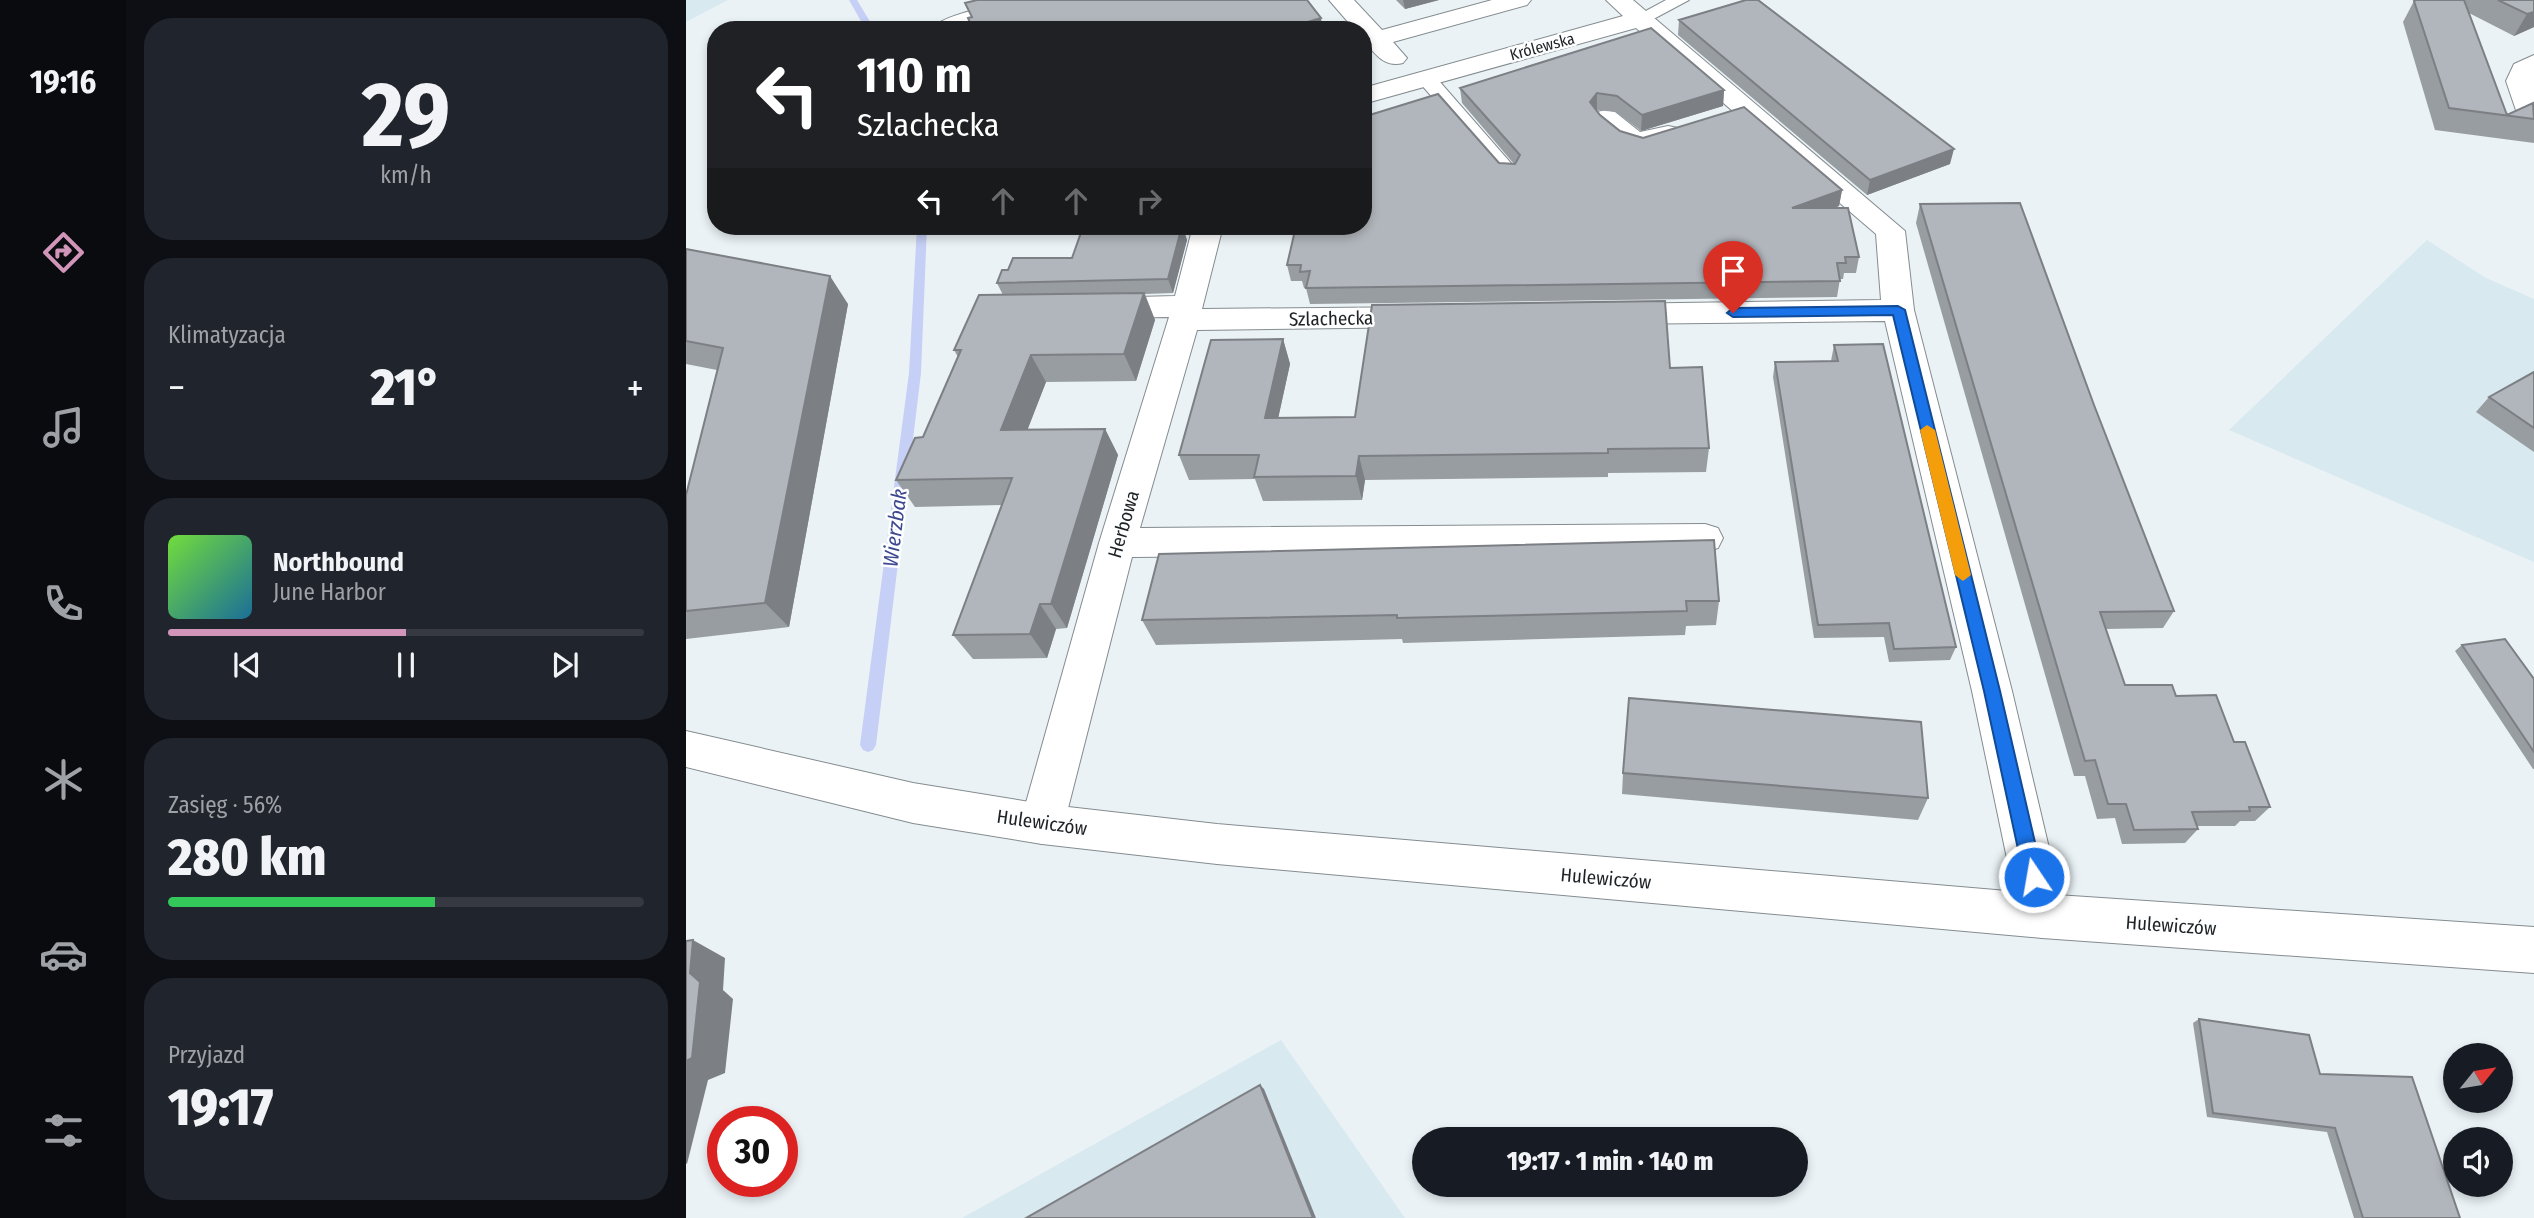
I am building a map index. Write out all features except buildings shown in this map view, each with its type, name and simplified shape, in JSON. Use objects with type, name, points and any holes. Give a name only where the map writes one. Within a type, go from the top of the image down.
[{"type":"street","points":[[965,21],[1050,0]]},
{"type":"street","points":[[1341,0],[1357,21]]},
{"type":"street","points":[[1373,43],[1519,0]]},
{"type":"street","points":[[1629,10],[1890,231],[1898,310],[1992,691],[2042,916]]},
{"type":"street","name":"Królewska","points":[[1372,93],[1629,10]]},
{"type":"street","points":[[1373,43],[1421,79]]},
{"type":"street","points":[[2534,63],[2523,69],[2519,81],[2534,125]]},
{"type":"street","points":[[1606,118],[1629,139],[1640,143],[1747,110]]},
{"type":"street","name":"Herbowa","points":[[1042,824],[1117,543],[1186,313],[1206,235]]},
{"type":"street","name":"Szlachecka","points":[[1069,308],[1186,313],[1450,316]]},
{"type":"street","points":[[1590,314],[1898,310]]},
{"type":"street","points":[[1117,543],[1705,538]]},
{"type":"street","name":"Hulewiczów","points":[[686,749],[913,803],[1042,824],[1276,850],[2042,916],[2534,950]]},
{"type":"lane","points":[[1629,10],[1680,0]]},
{"type":"lane","points":[[1421,79],[1509,173]]},
{"type":"shaded area","points":[[686,0],[728,0],[686,22]]},
{"type":"shaded area","points":[[2427,240],[2486,278],[2534,299],[2534,562],[2229,430]]},
{"type":"shaded area","points":[[1281,1040],[1405,1218],[962,1218]]},
{"type":"waterway","name":"Wierzbak","points":[[853,0],[866,21]]},
{"type":"waterway","name":"Wierzbak","points":[[868,745],[915,373],[922,235]]},
{"type":"slow traffic","points":[[1927,430],[1963,575]]},
{"type":"route","points":[[1733,313],[1898,310],[1992,691],[2034,877]]}]
